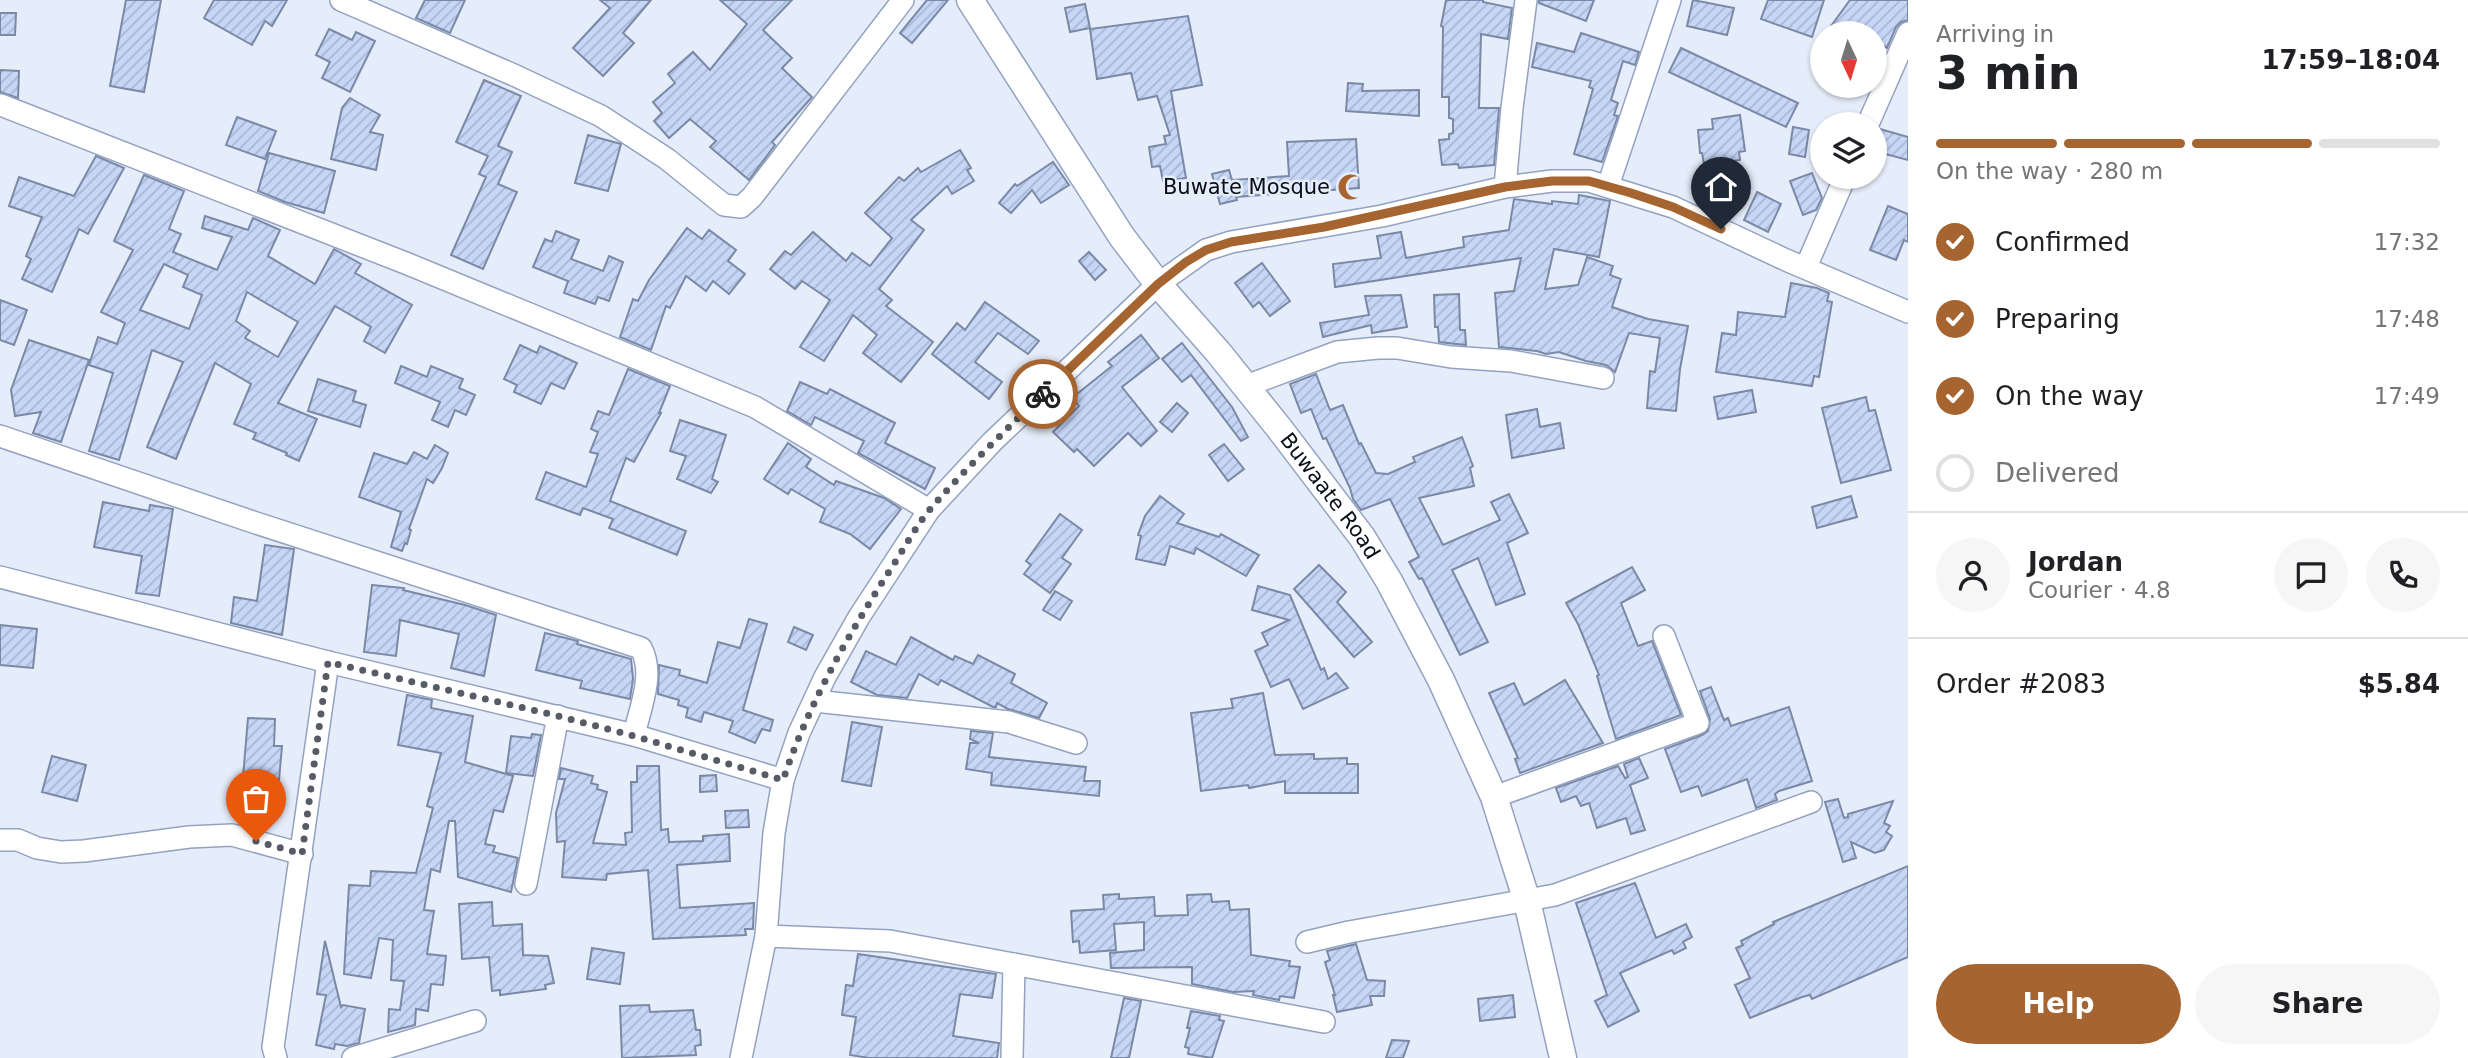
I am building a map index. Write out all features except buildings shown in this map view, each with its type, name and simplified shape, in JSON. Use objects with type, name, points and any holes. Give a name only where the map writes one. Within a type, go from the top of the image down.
[{"type":"street","points":[[341,0],[601,116],[667,159],[724,205],[741,207],[752,197],[903,0]]},
{"type":"street","name":"Buwaate Road","points":[[971,0],[1122,237],[1158,284],[1246,386],[1362,537],[1389,581],[1441,680],[1494,797],[1527,901],[1563,1058]]},
{"type":"street","points":[[1505,187],[1526,0]]},
{"type":"street","points":[[1608,186],[1670,0]]},
{"type":"street","points":[[1873,112],[1908,33]]},
{"type":"street","points":[[1,105],[408,264],[755,407],[929,510]]},
{"type":"street","points":[[741,1058],[766,936],[774,833],[783,780],[799,733],[825,677],[859,617],[929,510],[992,442],[1158,284],[1186,262],[1206,250],[1231,242],[1382,216],[1505,187],[1552,181],[1589,181],[1673,207],[1908,312]]},
{"type":"street","points":[[1806,267],[1840,189]]},
{"type":"street","points":[[1246,386],[1336,352],[1378,348],[1511,362],[1602,378]]},
{"type":"street","points":[[0,436],[253,522],[641,648],[648,665],[634,736]]},
{"type":"street","points":[[0,577],[328,662],[558,716],[783,780]]},
{"type":"street","points":[[1494,797],[1698,723],[1664,636]]},
{"type":"street","points":[[276,1058],[273,1046],[328,662]]},
{"type":"street","points":[[815,701],[1009,722],[1076,743]]},
{"type":"street","points":[[526,884],[558,716]]},
{"type":"street","points":[[1307,942],[1555,895],[1811,802]]},
{"type":"street","points":[[0,840],[18,840],[37,848],[61,852],[189,837],[232,835],[302,854]]},
{"type":"street","points":[[766,936],[890,941],[1324,1022]]},
{"type":"street","points":[[1012,1058],[1014,964]]},
{"type":"street","points":[[353,1058],[475,1021]]},
{"type":"way so far","points":[[256,841],[302,854],[328,662],[558,716],[783,780],[799,733],[825,677],[859,617],[929,510],[992,442],[1043,394]]},
{"type":"place","name":"Buwate Mosque","points":[[1351,187]]},
{"type":"route","points":[[1043,394],[1158,284],[1206,250],[1231,242],[1382,216],[1505,187],[1552,181],[1589,181],[1673,207],[1721,229]]}]
